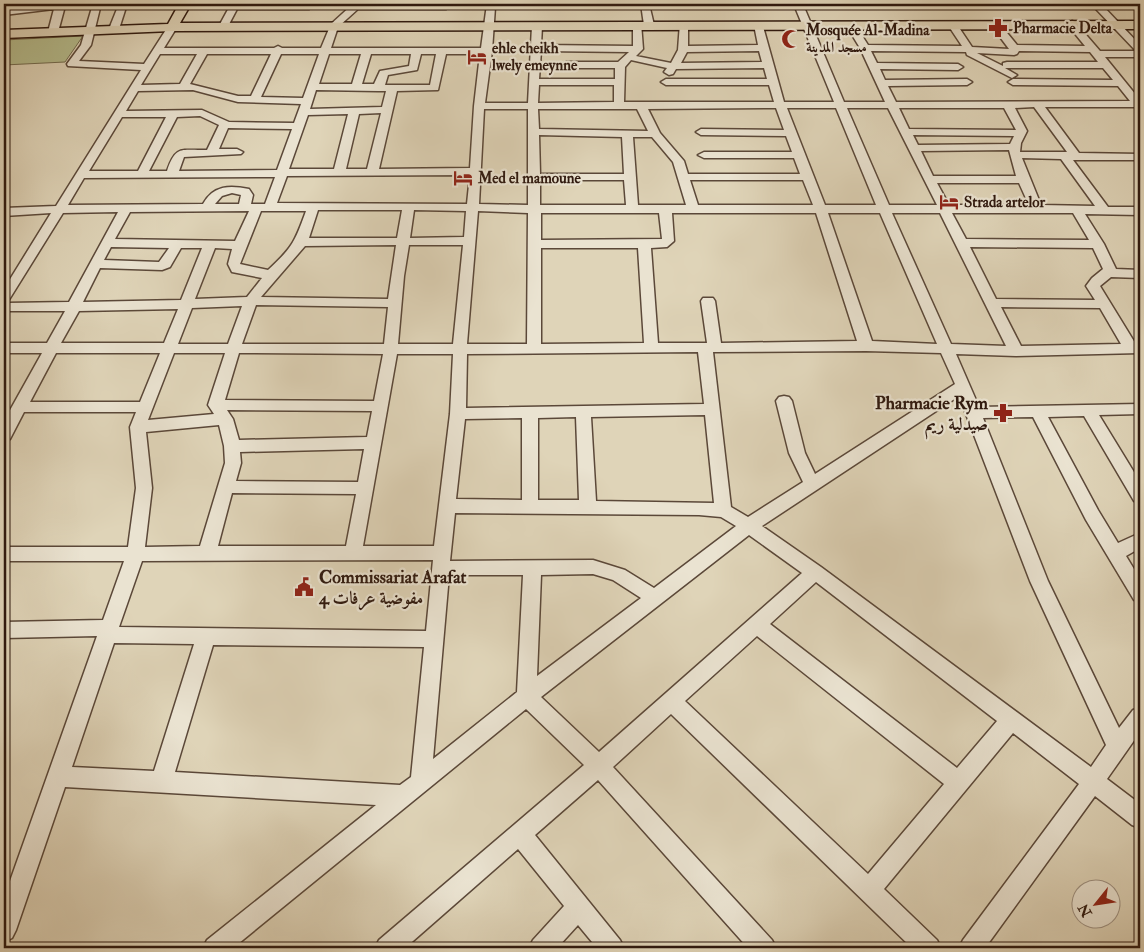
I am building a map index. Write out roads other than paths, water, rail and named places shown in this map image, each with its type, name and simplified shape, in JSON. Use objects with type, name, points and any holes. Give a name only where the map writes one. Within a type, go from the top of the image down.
[{"type":"main road","points":[[172,26],[185,4]]},
{"type":"main road","points":[[4,34],[172,26],[1140,25]]},
{"type":"street","points":[[97,4],[86,45],[72,64],[148,67]]},
{"type":"street","points":[[114,29],[123,4]]},
{"type":"street","points":[[421,781],[441,560],[458,414],[460,348],[476,171],[479,106],[487,51],[491,4],[635,4]]},
{"type":"street","points":[[619,106],[620,82],[624,61],[638,49],[645,4]]},
{"type":"street","points":[[672,4],[700,4]]},
{"type":"street","points":[[733,4],[883,4]]},
{"type":"street","points":[[798,4],[884,209],[964,386],[1039,581],[1117,746]]},
{"type":"street","points":[[910,4],[1096,4],[1140,50]]},
{"type":"street","points":[[948,4],[967,49],[1013,79],[1121,83]]},
{"type":"street","points":[[4,12],[60,5],[53,32]]},
{"type":"street","points":[[224,26],[235,5],[310,5],[299,26]]},
{"type":"street","points":[[272,275],[237,269],[234,264],[240,245],[257,207],[281,174],[334,26],[357,5],[446,5],[443,26]]},
{"type":"street","points":[[1072,24],[1140,105]]},
{"type":"street","points":[[672,105],[666,82],[667,74],[682,56],[685,49],[683,25]]},
{"type":"street","points":[[759,25],[763,48],[775,82],[780,105],[798,155],[821,209],[866,346]]},
{"type":"street","points":[[851,25],[866,48],[892,105],[1016,351]]},
{"type":"street","points":[[996,25],[1014,48],[1140,54]]},
{"type":"street","points":[[5,295],[172,26]]},
{"type":"street","points":[[534,349],[533,106],[537,26]]},
{"type":"street","points":[[537,48],[638,49]]},
{"type":"street","points":[[685,49],[763,48]]},
{"type":"street","points":[[866,48],[948,48],[1014,52],[1014,48]]},
{"type":"street","points":[[948,48],[975,93]]},
{"type":"street","points":[[722,49],[729,66]]},
{"type":"street","points":[[158,50],[487,51]]},
{"type":"street","points":[[183,87],[204,50]]},
{"type":"street","points":[[254,99],[278,50]]},
{"type":"street","points":[[356,87],[367,50]]},
{"type":"street","points":[[378,88],[384,73],[413,68],[417,50]]},
{"type":"street","points":[[311,87],[434,88],[442,50]]},
{"type":"street","points":[[1000,52],[1013,79],[1070,157],[1104,210]]},
{"type":"street","points":[[566,65],[624,61],[673,66],[769,65]]},
{"type":"street","points":[[1007,65],[1106,65]]},
{"type":"street","points":[[874,66],[958,67]]},
{"type":"street","points":[[535,82],[620,82]]},
{"type":"street","points":[[666,82],[775,82]]},
{"type":"street","points":[[882,83],[975,93],[1008,105],[1140,105]]},
{"type":"street","points":[[118,114],[183,87],[199,88],[243,138]]},
{"type":"street","points":[[134,88],[150,101],[173,113],[222,112]]},
{"type":"street","points":[[372,172],[392,88]]},
{"type":"street","points":[[700,119],[780,105],[892,105],[975,93]]},
{"type":"street","points":[[212,152],[222,112],[238,98],[307,101]]},
{"type":"street","points":[[641,105],[656,134],[678,161],[692,208]]},
{"type":"street","points":[[479,106],[672,105],[700,119],[791,133]]},
{"type":"street","points":[[1008,105],[1022,130],[1015,151],[1037,209]]},
{"type":"street","points":[[303,112],[387,110]]},
{"type":"street","points":[[339,173],[354,111]]},
{"type":"street","points":[[142,174],[173,113]]},
{"type":"street","points":[[700,119],[704,155],[709,177]]},
{"type":"street","points":[[172,174],[178,156],[181,154],[212,152],[243,138],[298,126]]},
{"type":"street","points":[[534,132],[656,134]]},
{"type":"street","points":[[906,132],[1021,133]]},
{"type":"street","points":[[628,134],[632,208]]},
{"type":"street","points":[[228,174],[243,138]]},
{"type":"street","points":[[915,148],[1015,151],[1070,157],[1138,160]]},
{"type":"street","points":[[704,155],[798,155]]},
{"type":"street","points":[[80,175],[476,171]]},
{"type":"street","points":[[534,178],[630,177]]},
{"type":"street","points":[[683,177],[807,177]]},
{"type":"street","points":[[930,179],[1025,180]]},
{"type":"street","points":[[353,553],[391,348],[397,276],[408,206]]},
{"type":"street","points":[[4,212],[126,208],[408,206],[473,206],[534,209],[1076,209],[1136,212],[1140,224]]},
{"type":"street","points":[[207,552],[233,463],[232,446],[225,419],[216,405],[221,383],[252,301],[301,242],[313,207]]},
{"type":"street","points":[[4,435],[126,208]]},
{"type":"street","points":[[535,244],[663,244],[668,241],[665,208]]},
{"type":"street","points":[[1076,209],[1098,244],[1110,269],[1109,273]]},
{"type":"street","points":[[301,242],[470,241]]},
{"type":"street","points":[[107,243],[240,245]]},
{"type":"street","points":[[96,264],[162,266],[178,243]]},
{"type":"street","points":[[962,243],[1098,244]]},
{"type":"street","points":[[4,930],[136,553],[144,488],[138,426],[210,244]]},
{"type":"street","points":[[644,245],[651,348]]},
{"type":"street","points":[[1136,348],[1103,304],[1093,286],[1094,282],[1109,273],[1140,274]]},
{"type":"street","points":[[4,307],[185,305],[252,301],[395,303]]},
{"type":"street","points":[[708,301],[710,409],[723,511]]},
{"type":"street","points":[[992,303],[1103,304]]},
{"type":"street","points":[[4,348],[534,349],[866,346],[1016,351],[1136,348]]},
{"type":"street","points":[[221,946],[527,696],[747,527],[964,386]]},
{"type":"street","points":[[784,400],[797,453],[812,485]]},
{"type":"street","points":[[216,405],[380,406]]},
{"type":"street","points":[[20,407],[146,407]]},
{"type":"street","points":[[458,414],[710,409]]},
{"type":"street","points":[[974,413],[1140,409]]},
{"type":"street","points":[[1088,410],[1140,496]]},
{"type":"street","points":[[583,412],[588,507]]},
{"type":"street","points":[[1037,412],[1092,515],[1140,595]]},
{"type":"street","points":[[530,413],[530,507]]},
{"type":"street","points":[[138,426],[225,419]]},
{"type":"street","points":[[232,446],[374,443]]},
{"type":"street","points":[[226,487],[365,488]]},
{"type":"street","points":[[448,506],[699,508],[723,511],[732,515],[814,572],[1140,817]]},
{"type":"street","points":[[1115,553],[1140,540]]},
{"type":"street","points":[[4,554],[353,553],[532,567],[593,566],[613,571],[626,577],[654,598]]},
{"type":"street","points":[[532,567],[527,696],[599,766],[764,948]]},
{"type":"street","points":[[387,948],[672,702],[814,572]]},
{"type":"street","points":[[757,624],[960,783]]},
{"type":"street","points":[[4,630],[206,636],[434,639]]},
{"type":"street","points":[[160,783],[206,636]]},
{"type":"street","points":[[672,702],[928,948]]},
{"type":"street","points":[[971,948],[1093,782],[1117,746],[1140,718]]},
{"type":"street","points":[[868,891],[960,783],[1010,720]]},
{"type":"street","points":[[58,776],[403,796]]},
{"type":"street","points":[[520,834],[612,948]]},
{"type":"street","points":[[541,948],[579,907]]},
{"type":"place","name":"Pharmacie Delta","points":[[998,28]]},
{"type":"place","name":"Mosquée Al-Madina مسجد المدينة","points":[[791,39]]},
{"type":"place","name":"ehle cheikh lwely emeynne","points":[[477,57]]},
{"type":"place","name":"Med el mamoune","points":[[463,178]]},
{"type":"place","name":"Strada artelor","points":[[949,202]]},
{"type":"place","name":"Pharmacie Rym صيدلية ريم","points":[[1003,413]]},
{"type":"place","name":"Commissariat Arafat 4 مفوضية عرفات","points":[[304,587]]}]
